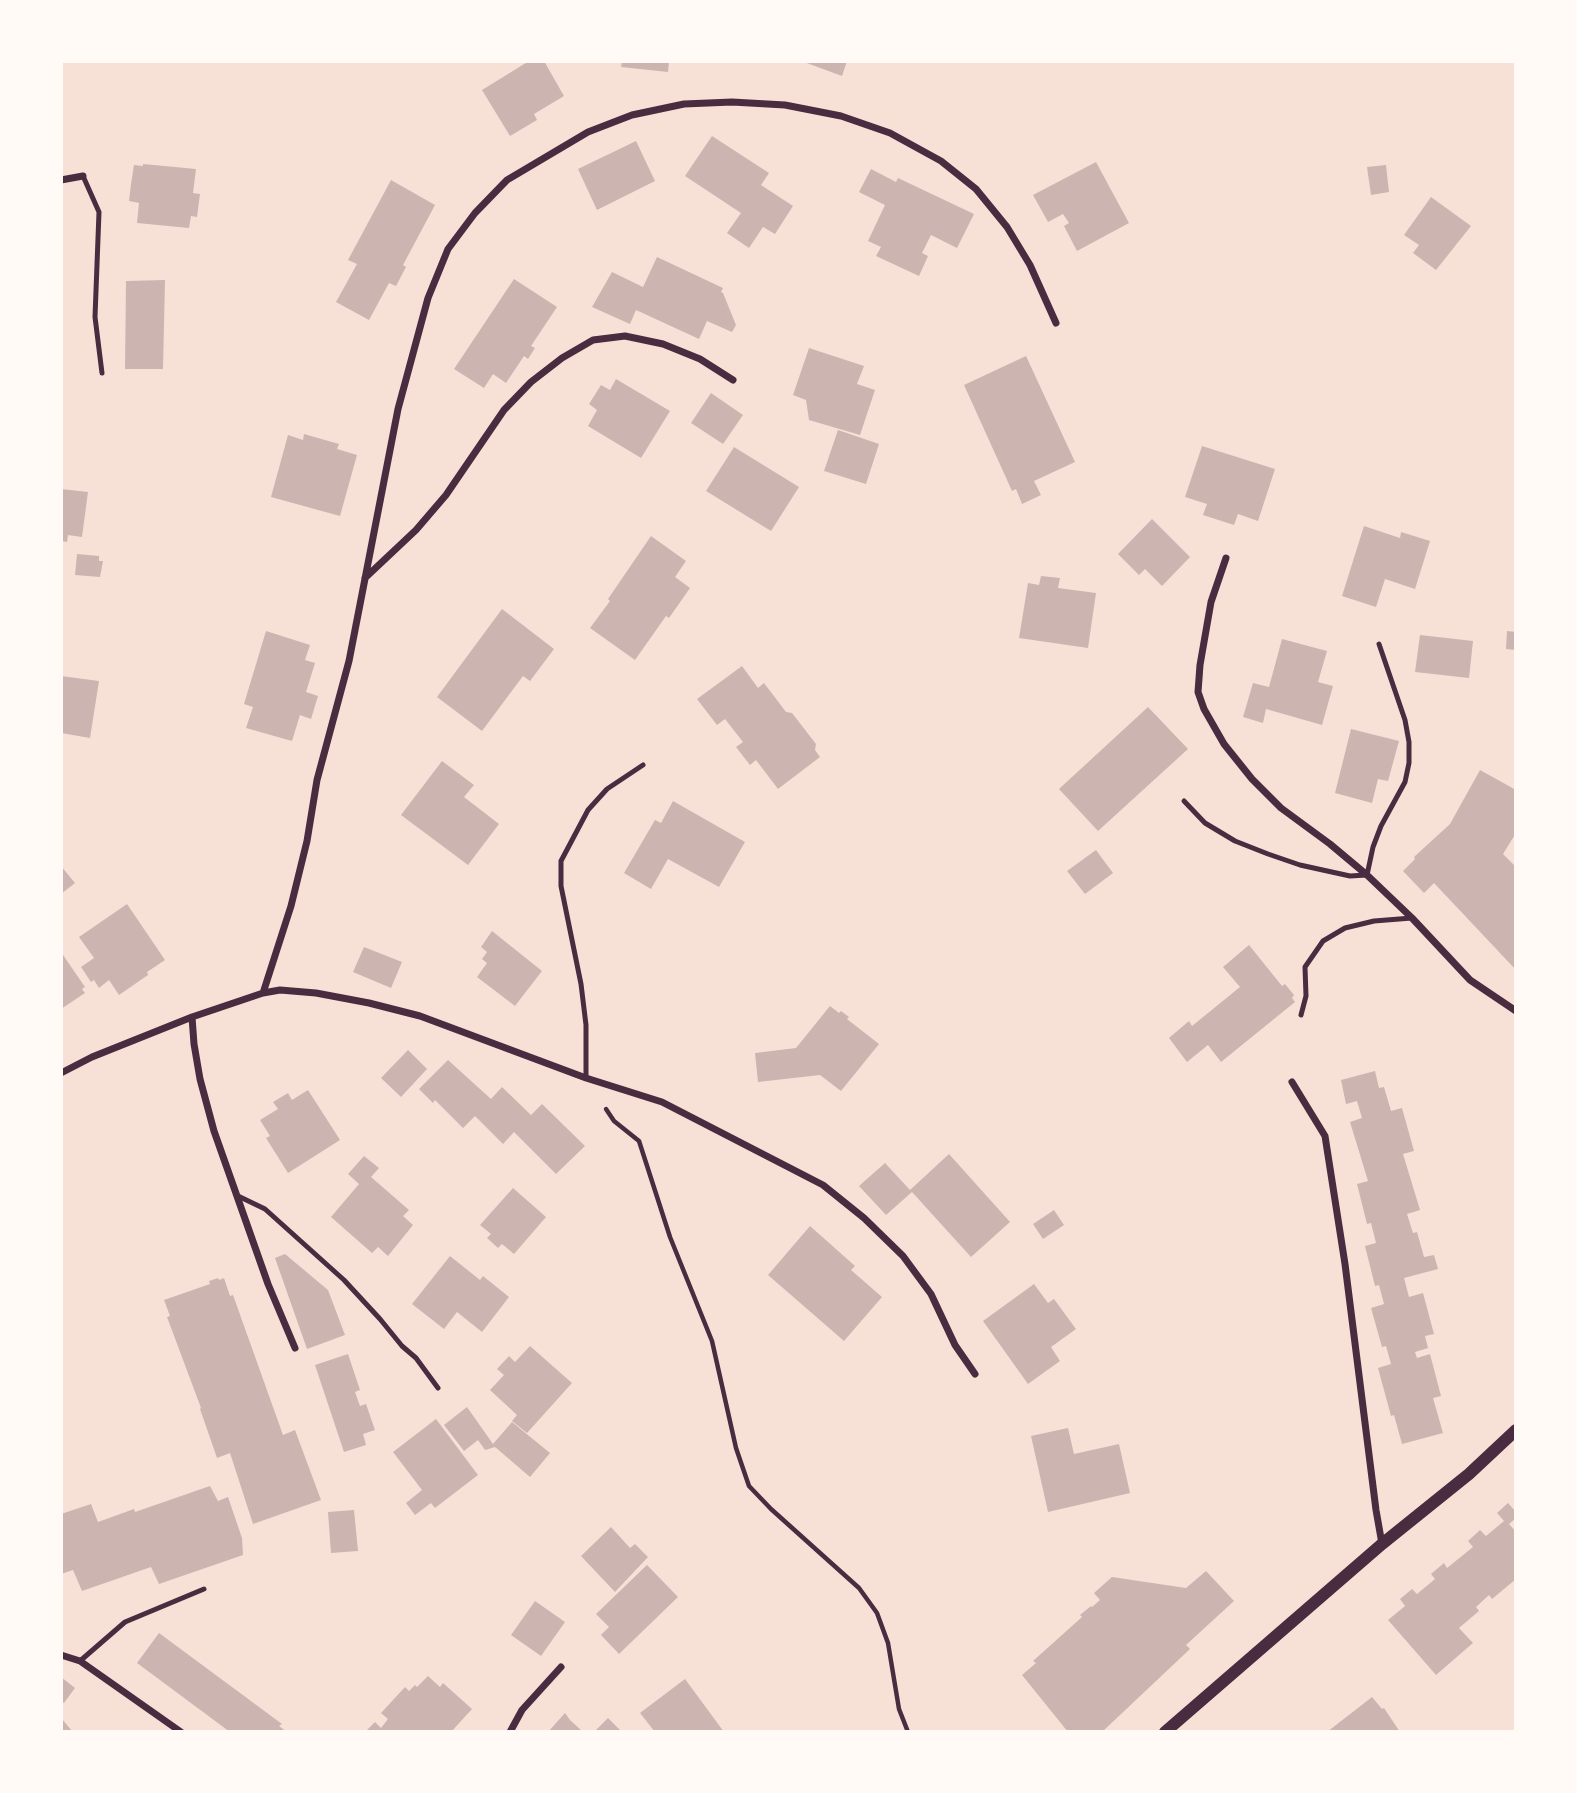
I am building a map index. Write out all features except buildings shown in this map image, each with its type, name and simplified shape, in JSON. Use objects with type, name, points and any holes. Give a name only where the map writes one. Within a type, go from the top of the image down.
[{"type":"street","points":[[263,993],[301,867],[317,780],[349,661],[398,410],[428,298],[448,248],[475,213],[507,180],[588,132],[632,115],[684,104],[732,102],[785,105],[841,116],[890,133],[941,161],[976,189],[1007,227],[1056,323]]},
{"type":"street","points":[[61,180],[83,176]]},
{"type":"street","points":[[365,578],[416,530],[446,495],[504,410],[531,382],[562,358],[593,340],[625,336],[663,344],[700,359],[733,380]]},
{"type":"street","points":[[1226,558],[1211,602],[1198,692],[1204,709],[1224,744],[1252,779],[1281,808],[1367,875],[1471,980],[1516,1011]]},
{"type":"street","points":[[61,1073],[92,1057],[192,1017],[279,990],[316,993],[420,1016],[480,1036],[586,1078],[662,1102],[823,1185],[864,1218],[903,1256],[930,1294],[955,1345],[975,1374]]},
{"type":"street","points":[[192,1017],[194,1044],[214,1131],[268,1284],[295,1348]]},
{"type":"street","points":[[1292,1082],[1325,1136],[1382,1544]]},
{"type":"street","points":[[1166,1732],[1382,1544],[1469,1474],[1516,1430]]},
{"type":"street","points":[[61,1655],[80,1661],[181,1732]]},
{"type":"street","points":[[510,1732],[522,1710],[561,1667]]},
{"type":"lane","points":[[83,176],[99,212],[95,317],[102,373]]},
{"type":"lane","points":[[1184,801],[1205,823],[1235,841],[1300,865],[1350,876],[1367,875],[1373,847],[1405,782],[1409,763],[1405,720],[1379,644]]},
{"type":"lane","points":[[586,1078],[586,1025],[581,984],[561,886],[561,861],[588,810],[607,789],[643,765]]},
{"type":"lane","points":[[1301,1015],[1306,996],[1304,967],[1323,941],[1345,928],[1374,921],[1412,918]]},
{"type":"lane","points":[[238,1196],[265,1209],[344,1280],[402,1346],[416,1358],[438,1388]]},
{"type":"lane","points":[[80,1661],[125,1622],[204,1589]]},
{"type":"path","points":[[586,1078],[614,1121],[639,1141],[670,1237],[712,1341],[736,1448],[749,1486],[859,1588],[877,1613],[888,1643],[898,1709],[908,1732]]}]
